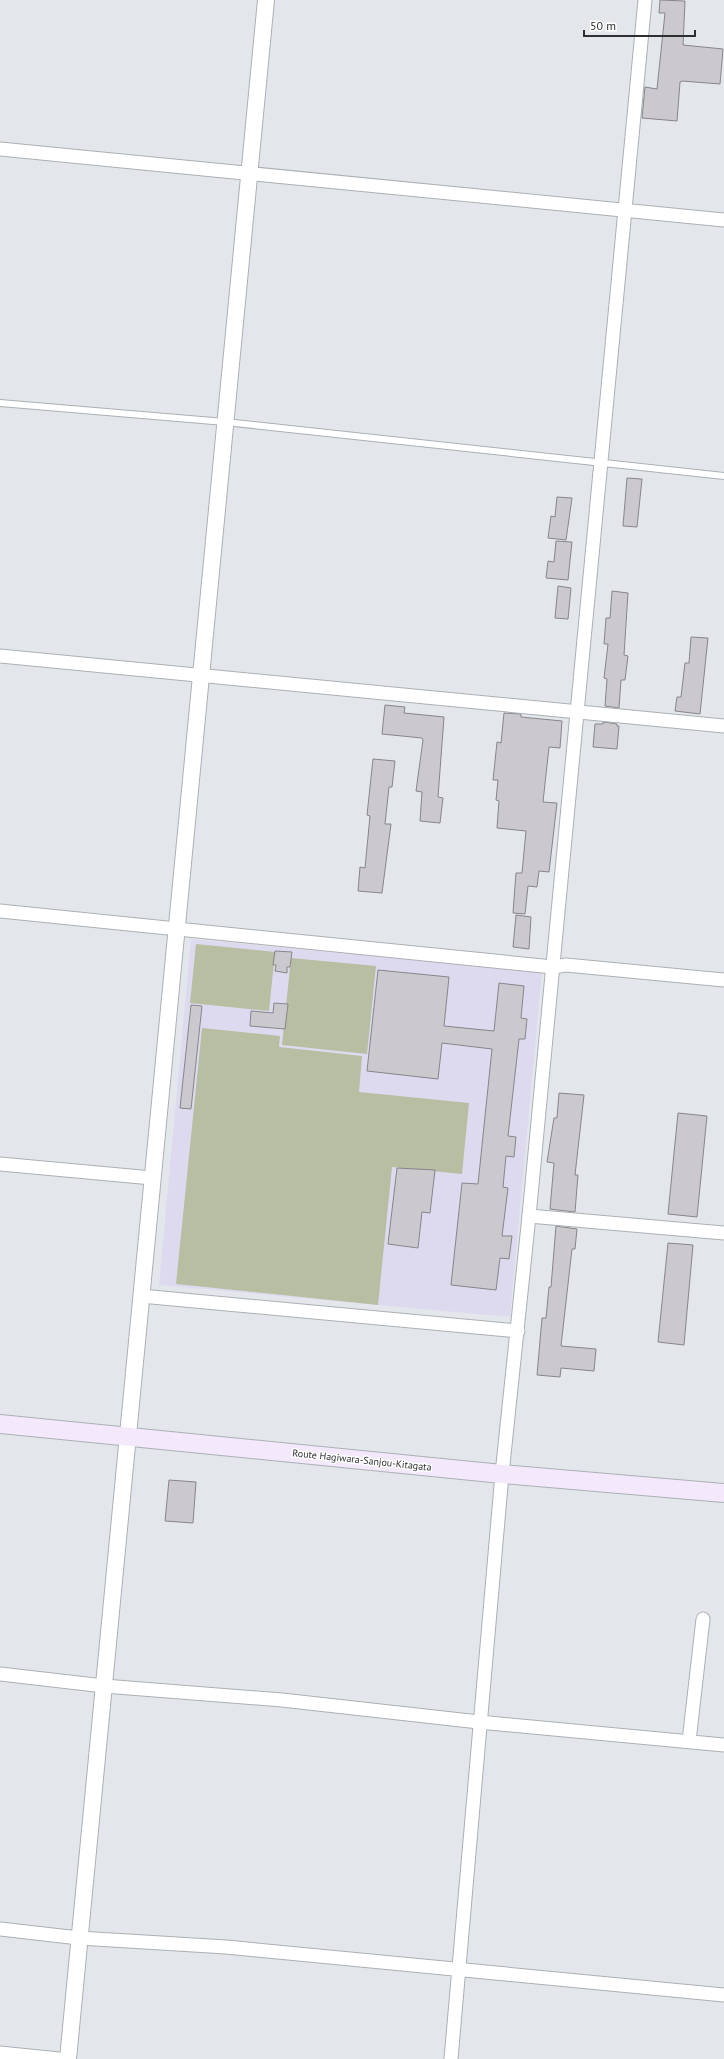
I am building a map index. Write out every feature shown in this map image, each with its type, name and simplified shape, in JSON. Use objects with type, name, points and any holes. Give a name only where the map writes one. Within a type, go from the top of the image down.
[{"type":"main road","name":"Route Hagiwara-Sanjou-Kitagata","points":[[0,1424],[502,1474],[724,1493]]},
{"type":"street","points":[[68,2059],[266,0]]},
{"type":"street","points":[[450,2059],[502,1474],[518,1331],[645,0]]},
{"type":"street","points":[[0,149],[724,220]]},
{"type":"street","points":[[0,656],[724,726]]},
{"type":"street","points":[[0,910],[176,930],[553,967],[566,965],[724,980]]},
{"type":"street","points":[[0,1164],[152,1178]]},
{"type":"street","points":[[529,1216],[724,1233]]},
{"type":"street","points":[[141,1296],[518,1331]]},
{"type":"street","points":[[689,1741],[703,1619]]},
{"type":"street","points":[[0,1674],[104,1686],[282,1700],[479,1722],[724,1745]]},
{"type":"street","points":[[0,1929],[79,1938],[226,1947],[724,1995]]},
{"type":"street","points":[[0,2053],[59,2059]]},
{"type":"lane","points":[[0,403],[225,422],[600,464],[724,476]]},
{"type":"shaded area","points":[[191,939],[542,972],[510,1317],[159,1285]]},
{"type":"green space","points":[[196,944],[275,952],[269,1011],[190,1003]]},
{"type":"green space","points":[[291,958],[376,966],[367,1054],[282,1045]]},
{"type":"green space","points":[[202,1028],[280,1036],[279,1047],[362,1056],[359,1092],[469,1103],[462,1174],[392,1167],[378,1305],[176,1284]]},
{"type":"building","points":[[660,0],[685,1],[683,45],[723,49],[720,84],[680,82],[677,121],[642,118],[645,87],[657,89],[665,13],[659,13]]},
{"type":"building","points":[[627,478],[642,479],[637,527],[623,526]]},
{"type":"building","points":[[557,497],[572,498],[566,540],[548,538],[551,516],[555,517]]},
{"type":"building","points":[[556,541],[572,542],[568,580],[546,578],[548,561],[554,562]]},
{"type":"building","points":[[558,586],[571,588],[568,619],[555,618]]},
{"type":"building","points":[[612,591],[628,593],[624,655],[628,656],[625,680],[621,680],[619,708],[605,706],[607,679],[604,678],[608,644],[604,644],[606,618],[610,618]]},
{"type":"building","points":[[691,637],[708,638],[700,714],[675,711],[677,697],[681,697],[685,663],[689,663]]},
{"type":"building","points":[[385,705],[405,707],[404,713],[444,717],[438,797],[443,798],[440,823],[420,821],[422,792],[416,791],[423,740],[422,738],[382,734]]},
{"type":"building","points":[[504,713],[521,714],[521,717],[562,721],[560,748],[549,747],[543,802],[557,803],[549,872],[539,871],[537,887],[528,886],[525,914],[513,913],[516,873],[522,873],[526,831],[497,828],[499,801],[496,800],[498,780],[493,780],[497,742],[501,743]]},
{"type":"building","points":[[603,722],[617,724],[617,726],[619,726],[617,749],[593,747],[595,724],[603,724]]},
{"type":"building","points":[[373,759],[395,761],[392,787],[389,787],[385,824],[391,824],[382,893],[358,891],[360,867],[365,868],[370,816],[367,815]]},
{"type":"building","points":[[516,915],[531,917],[529,949],[513,947]]},
{"type":"building","points":[[275,951],[292,952],[290,967],[287,967],[287,973],[275,971],[276,965],[273,965]]},
{"type":"building","points":[[378,970],[449,977],[444,1026],[494,1031],[499,983],[524,986],[521,1018],[527,1019],[525,1039],[519,1039],[508,1136],[516,1137],[514,1157],[506,1156],[503,1187],[508,1188],[502,1236],[512,1236],[509,1259],[500,1258],[496,1290],[451,1285],[462,1183],[478,1184],[492,1049],[442,1043],[438,1079],[367,1071]]},
{"type":"building","points":[[274,1003],[288,1004],[285,1029],[250,1026],[251,1011],[273,1013]]},
{"type":"building","points":[[191,1005],[202,1006],[191,1109],[180,1108]]},
{"type":"building","points":[[559,1093],[584,1095],[575,1175],[578,1175],[575,1212],[550,1209],[554,1163],[547,1162],[554,1118],[557,1118]]},
{"type":"building","points":[[678,1113],[707,1116],[697,1217],[668,1214]]},
{"type":"building","points":[[397,1168],[435,1170],[430,1213],[422,1212],[418,1248],[388,1244]]},
{"type":"building","points":[[556,1226],[577,1229],[575,1249],[572,1249],[561,1346],[596,1349],[594,1371],[561,1368],[560,1377],[537,1375],[542,1318],[546,1318],[549,1287],[551,1287]]},
{"type":"building","points":[[668,1243],[693,1245],[684,1345],[658,1342]]},
{"type":"building","points":[[169,1480],[196,1482],[193,1523],[165,1521]]}]
